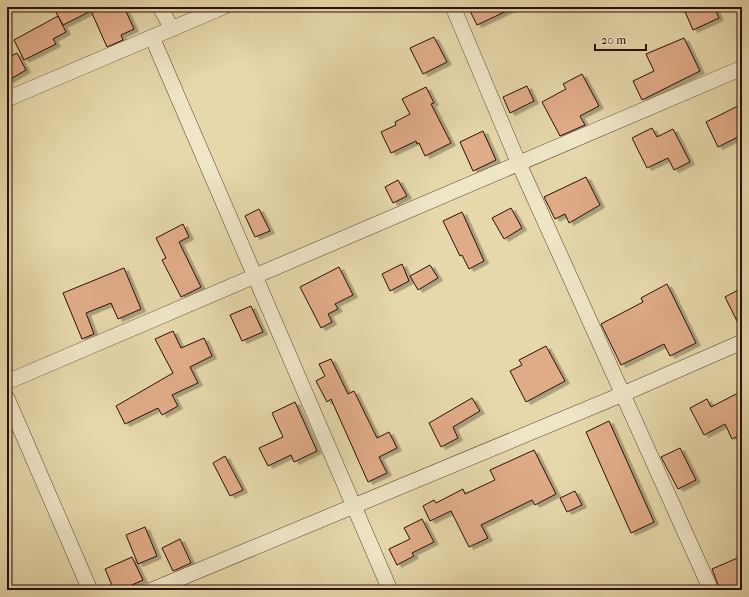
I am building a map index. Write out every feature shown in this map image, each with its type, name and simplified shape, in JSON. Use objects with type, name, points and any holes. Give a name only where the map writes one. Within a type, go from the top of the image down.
[{"type":"street","points":[[160,7],[172,29]]},
{"type":"street","points":[[7,99],[223,7]]},
{"type":"street","points":[[453,7],[519,164],[711,590]]},
{"type":"street","points":[[152,37],[352,506],[390,590]]},
{"type":"street","points":[[7,382],[742,68]]},
{"type":"street","points":[[152,590],[623,394],[742,342]]},
{"type":"street","points":[[7,398],[90,590]]},
{"type":"building","points":[[53,7],[124,7],[134,29],[121,35],[123,40],[107,47],[91,11],[63,25]]},
{"type":"building","points":[[468,7],[515,7],[477,25]]},
{"type":"building","points":[[683,7],[714,7],[719,18],[693,30]]},
{"type":"building","points":[[58,16],[66,32],[53,39],[56,44],[24,60],[14,40]]},
{"type":"building","points":[[434,37],[447,62],[423,74],[410,48]]},
{"type":"building","points":[[684,38],[700,71],[642,100],[633,81],[654,71],[646,54]]},
{"type":"building","points":[[17,53],[26,70],[7,81],[7,58]]},
{"type":"building","points":[[582,74],[599,106],[580,116],[585,125],[560,136],[542,102],[566,89],[563,84]]},
{"type":"building","points":[[527,86],[534,101],[510,113],[503,97]]},
{"type":"building","points":[[426,87],[434,103],[431,104],[451,143],[425,156],[419,143],[417,144],[416,141],[391,153],[381,132],[396,125],[395,122],[410,114],[402,99]]},
{"type":"building","points":[[742,104],[742,135],[718,147],[706,122]]},
{"type":"building","points":[[652,128],[657,137],[673,129],[690,162],[674,170],[668,158],[647,168],[632,138]]},
{"type":"building","points":[[483,131],[496,160],[473,171],[460,142]]},
{"type":"building","points":[[586,177],[600,205],[569,223],[565,214],[555,219],[544,197]]},
{"type":"building","points":[[398,180],[407,196],[393,203],[385,187]]},
{"type":"building","points":[[511,208],[522,228],[504,239],[492,218]]},
{"type":"building","points":[[259,209],[270,231],[255,237],[245,216]]},
{"type":"building","points":[[462,212],[484,261],[469,269],[462,255],[460,256],[443,221]]},
{"type":"building","points":[[183,224],[189,237],[179,242],[201,287],[181,297],[162,260],[166,258],[156,238]]},
{"type":"building","points":[[402,264],[409,281],[390,291],[382,274]]},
{"type":"building","points":[[430,265],[438,278],[418,290],[410,276]]},
{"type":"building","points":[[339,267],[353,295],[335,304],[338,309],[328,314],[332,322],[321,328],[300,287]]},
{"type":"building","points":[[124,268],[141,309],[118,319],[111,303],[86,313],[94,334],[82,339],[63,293]]},
{"type":"building","points":[[667,284],[696,343],[670,356],[664,344],[621,365],[601,324],[643,302],[641,298]]},
{"type":"building","points":[[742,288],[742,331],[725,297]]},
{"type":"building","points":[[251,306],[263,332],[242,341],[230,315]]},
{"type":"building","points":[[173,331],[181,348],[204,338],[212,356],[190,367],[198,383],[172,395],[178,406],[162,415],[158,408],[125,424],[116,406],[173,373],[155,339]]},
{"type":"building","points":[[546,346],[565,381],[526,402],[510,371],[522,365],[519,360]]},
{"type":"building","points":[[331,359],[348,394],[354,391],[377,438],[389,432],[397,448],[379,457],[387,473],[368,482],[331,399],[327,402],[316,381],[325,376],[319,364]]},
{"type":"building","points":[[742,391],[742,434],[732,439],[725,424],[704,435],[690,408],[707,399],[711,407]]},
{"type":"building","points":[[472,398],[480,411],[453,427],[458,438],[441,447],[429,423]]},
{"type":"building","points":[[295,402],[317,451],[294,462],[291,455],[268,466],[259,448],[283,437],[272,413]]},
{"type":"building","points":[[609,421],[654,522],[631,533],[586,432]]},
{"type":"building","points":[[680,448],[696,480],[678,489],[661,457]]},
{"type":"building","points":[[534,450],[556,494],[535,505],[532,500],[481,525],[488,538],[469,547],[451,511],[430,521],[423,506],[434,500],[436,503],[463,489],[465,494],[495,480],[490,470]]},
{"type":"building","points":[[225,456],[243,490],[230,496],[213,463]]},
{"type":"building","points":[[575,491],[582,505],[567,512],[560,498]]},
{"type":"building","points":[[422,519],[434,542],[412,553],[414,556],[397,565],[389,549],[410,539],[404,528]]},
{"type":"building","points":[[145,527],[157,556],[138,564],[126,535]]},
{"type":"building","points":[[180,539],[191,563],[173,571],[162,548]]},
{"type":"building","points":[[742,556],[742,590],[720,590],[712,569]]},
{"type":"building","points":[[132,557],[143,580],[121,590],[114,590],[105,569]]}]
